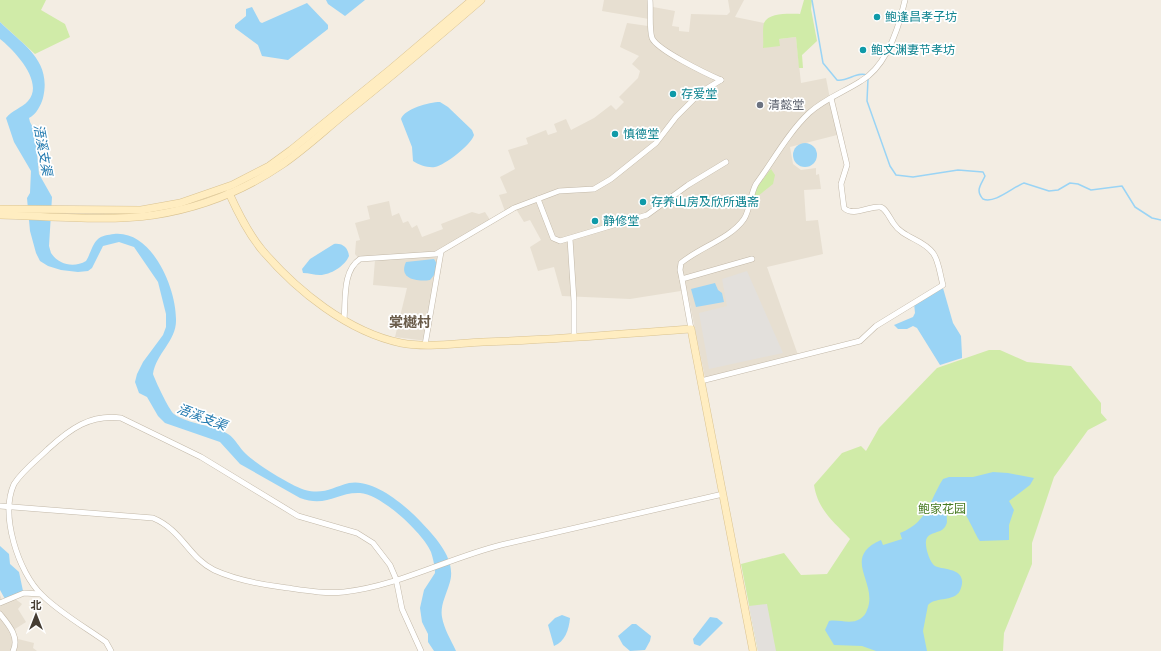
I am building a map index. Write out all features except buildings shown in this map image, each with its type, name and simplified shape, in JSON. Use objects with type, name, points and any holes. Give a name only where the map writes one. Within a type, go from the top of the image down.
[{"type":"main road","points":[[0,215],[22,213],[118,212],[152,209],[193,200],[245,179],[269,166],[291,150],[392,68],[472,0]]},
{"type":"main road","points":[[62,213],[118,218],[154,215],[181,209],[229,193],[260,178],[290,159],[396,73],[481,0]]},
{"type":"main road","points":[[229,193],[250,233],[272,261],[302,289],[344,319],[387,339],[410,344],[425,345],[691,329],[753,651]]},
{"type":"main road","points":[[0,209],[22,213]]},
{"type":"street","points":[[344,319],[348,277],[354,264],[362,258],[426,256],[441,252],[514,208],[559,191],[594,189],[611,179],[656,143],[676,117],[701,92],[721,80],[666,51],[654,42],[651,35],[650,0]]},
{"type":"street","points":[[691,329],[680,270],[681,263],[739,225],[747,213],[751,194],[756,184],[800,122],[814,108],[862,81],[876,69],[892,39],[901,18],[906,0]]},
{"type":"street","points":[[701,381],[860,342],[876,326],[943,285],[934,254],[923,244],[899,230],[883,209],[878,207],[856,212],[846,210],[844,208],[841,184],[847,165],[831,98]]},
{"type":"street","points":[[538,199],[553,238],[560,242],[647,215],[688,185],[726,162]]},
{"type":"street","points":[[570,239],[574,301],[574,337]]},
{"type":"street","points":[[425,345],[441,252]]},
{"type":"street","points":[[682,279],[752,259]]},
{"type":"street","points":[[111,651],[106,642],[40,594],[28,577],[13,548],[8,530],[8,506],[12,489],[21,475],[68,431],[85,422],[98,418],[121,418],[201,457],[298,516],[363,536],[373,543],[385,558],[396,580],[402,609],[421,651]]},
{"type":"street","points":[[0,506],[153,518],[174,530],[201,561],[210,568],[256,585],[332,593],[364,589],[396,580],[459,557],[501,545],[723,494]]},
{"type":"street","points":[[0,603],[24,593],[40,594]]},
{"type":"street","points":[[0,614],[11,629],[15,640],[13,651]]},
{"type":"shaded area","points":[[604,0],[652,0],[653,7],[675,11],[672,26],[679,27],[679,31],[689,32],[691,14],[727,15],[730,12],[728,0],[744,0],[735,17],[764,23],[764,48],[779,39],[796,37],[801,83],[826,78],[837,135],[790,147],[793,164],[801,170],[816,168],[816,175],[819,174],[821,189],[804,190],[806,221],[818,220],[823,254],[767,267],[798,355],[705,378],[687,290],[630,299],[562,296],[554,267],[538,271],[530,247],[541,240],[530,220],[524,222],[516,209],[506,214],[499,195],[507,193],[500,177],[515,169],[508,150],[528,144],[526,138],[546,130],[548,135],[557,132],[554,124],[566,119],[571,130],[594,118],[611,105],[616,110],[624,102],[619,97],[638,78],[640,71],[632,64],[639,56],[620,47],[627,23],[648,26],[649,19],[602,11]]},
{"type":"shaded area","points":[[389,201],[392,216],[399,213],[403,223],[408,221],[412,228],[417,225],[422,237],[443,229],[441,224],[472,212],[479,214],[485,212],[492,223],[442,253],[427,341],[395,337],[407,288],[373,285],[375,260],[361,261],[355,254],[356,241],[360,240],[355,223],[370,219],[367,206]]},
{"type":"shaded area","points":[[747,271],[783,353],[709,369],[699,313],[727,306],[722,279]]},
{"type":"shaded area","points":[[0,595],[4,604],[14,598],[22,604],[18,609],[26,622],[15,629],[18,639],[34,643],[33,648],[37,651],[0,651]]},
{"type":"shaded area","points":[[767,604],[776,651],[758,651],[749,606]]},
{"type":"green space","points":[[0,0],[46,0],[41,10],[65,24],[70,37],[35,54],[0,22]]},
{"type":"green space","points":[[804,0],[812,0],[811,9],[817,41],[802,55],[803,68],[799,68],[796,37],[779,39],[780,46],[763,48],[763,28],[767,19],[775,15],[800,14]]},
{"type":"green space","points":[[771,169],[775,175],[773,184],[758,196],[753,196],[757,187]]},
{"type":"green space","name":"鲍家花园","points":[[989,350],[1000,350],[1027,362],[1071,366],[1101,403],[1101,413],[1107,420],[1088,430],[1054,477],[1032,543],[1032,564],[1004,633],[1003,651],[758,651],[741,564],[784,553],[801,575],[827,574],[850,539],[827,515],[819,501],[814,485],[842,453],[861,446],[866,451],[879,428],[937,368]]},
{"type":"water","points":[[326,0],[365,0],[345,16],[328,4]]},
{"type":"water","points":[[307,3],[328,25],[328,29],[288,60],[262,56],[258,45],[235,28],[235,25],[246,16],[246,9],[252,7],[262,23]]},
{"type":"water","points":[[0,22],[34,54],[43,73],[45,85],[43,98],[38,110],[29,118],[39,139],[37,153],[39,174],[52,197],[49,246],[51,253],[62,263],[72,265],[86,261],[97,240],[103,236],[114,234],[128,235],[140,241],[159,263],[172,292],[175,306],[176,319],[173,334],[158,360],[153,374],[162,395],[174,414],[180,418],[215,428],[228,434],[251,458],[274,474],[299,488],[318,492],[349,483],[359,483],[379,489],[407,508],[439,543],[451,567],[451,576],[443,605],[442,617],[444,626],[456,651],[434,651],[428,642],[428,634],[422,622],[420,608],[424,590],[435,573],[431,552],[427,544],[411,525],[390,507],[369,495],[360,493],[352,493],[325,501],[309,501],[300,498],[240,464],[220,442],[165,423],[158,416],[147,397],[139,393],[135,382],[137,374],[143,362],[163,335],[166,327],[166,314],[158,282],[134,247],[119,242],[103,246],[92,268],[88,271],[78,272],[61,270],[48,266],[40,261],[36,253],[30,231],[27,198],[30,193],[31,171],[14,142],[6,118],[28,101],[32,93],[33,85],[26,67],[13,51],[0,39]]},
{"type":"water","points":[[440,102],[448,107],[472,130],[474,135],[468,144],[451,159],[435,167],[427,167],[413,161],[412,147],[401,119],[403,115],[412,109],[430,103]]},
{"type":"water","points":[[805,143],[813,147],[817,155],[813,163],[805,167],[797,163],[793,155],[797,147]]},
{"type":"water","points":[[334,244],[342,245],[348,251],[349,256],[344,263],[337,269],[324,275],[303,273],[302,269],[310,259]]},
{"type":"water","points":[[434,259],[437,264],[435,274],[430,280],[415,280],[407,276],[404,268],[406,262]]},
{"type":"water","points":[[715,283],[718,290],[722,293],[724,302],[696,307],[691,289]]},
{"type":"water","points":[[943,288],[953,323],[961,336],[962,358],[940,365],[917,328],[913,326],[907,329],[898,329],[894,325],[913,317],[915,313],[914,303]]},
{"type":"water","points":[[993,472],[1034,478],[1030,485],[1009,501],[1014,510],[1009,525],[1009,540],[980,541],[965,513],[960,506],[955,503],[951,505],[947,513],[947,524],[944,528],[929,535],[927,538],[927,551],[933,564],[957,573],[961,576],[962,581],[959,593],[955,596],[932,602],[928,605],[923,631],[927,651],[876,651],[862,646],[834,645],[825,630],[829,621],[856,621],[860,619],[867,611],[869,600],[868,590],[862,563],[863,555],[869,547],[881,540],[883,545],[902,539],[900,533],[917,523],[922,517],[943,479],[949,477],[973,477]]},
{"type":"water","points":[[0,546],[9,554],[10,564],[19,572],[23,591],[5,599],[0,590]]},
{"type":"water","points":[[562,615],[570,618],[569,626],[564,638],[554,646],[548,625],[555,618]]},
{"type":"water","points":[[710,617],[717,618],[723,623],[700,646],[694,644],[693,639]]},
{"type":"water","points":[[632,624],[636,624],[651,636],[645,650],[630,651],[623,645],[618,636]]},
{"type":"waterway","points":[[812,0],[823,63],[837,80],[844,80],[860,74],[867,75]]},
{"type":"waterway","points":[[868,79],[867,101],[890,166],[896,175],[913,177],[958,170],[983,172],[985,176],[979,193],[983,199],[988,200],[998,197],[1024,183],[1049,191],[1058,190],[1070,183],[1078,184],[1091,190],[1122,186],[1135,207],[1152,218],[1161,220]]},
{"type":"place","name":"鲍逢昌孝子坊","points":[[877,17]]},
{"type":"place","name":"鲍文渊妻节孝坊","points":[[863,50]]},
{"type":"place","name":"存爱堂","points":[[673,94]]},
{"type":"place","name":"清懿堂","points":[[760,105]]},
{"type":"place","name":"慎德堂","points":[[615,134]]},
{"type":"place","name":"存养山房及欣所遇斋","points":[[643,202]]},
{"type":"place","name":"静修堂","points":[[595,221]]},
{"type":"district","name":"棠樾村","points":[[410,322]]},
{"type":"water label","name":"浯溪支渠","points":[[43,150]]},
{"type":"water label","name":"浯溪支渠","points":[[202,417]]}]
